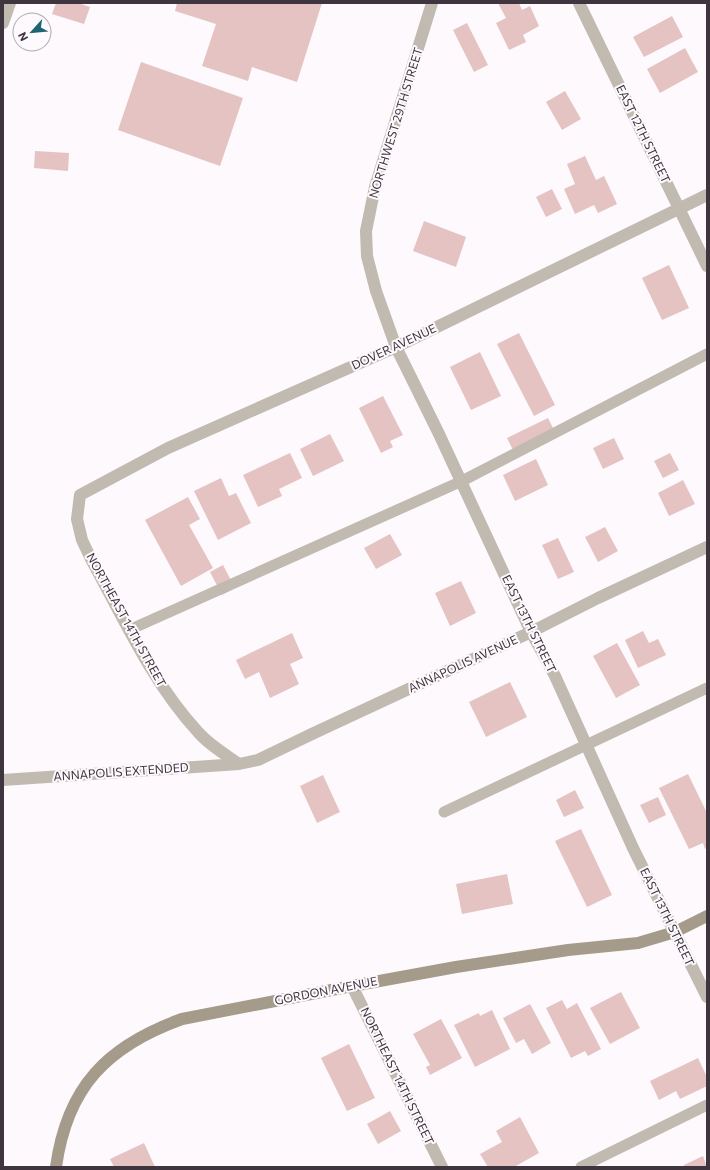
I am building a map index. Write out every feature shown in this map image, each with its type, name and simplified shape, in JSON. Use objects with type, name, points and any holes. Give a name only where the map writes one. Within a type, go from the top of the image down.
[{"type":"street","points":[[3,23],[10,3]]},
{"type":"street","name":"NORTHWEST 29TH STREET","points":[[366,245],[366,231],[375,188],[432,3]]},
{"type":"street","name":"EAST 12TH STREET","points":[[579,3],[707,266]]},
{"type":"street","name":"DOVER AVENUE","points":[[80,495],[168,448],[396,347],[707,195]]},
{"type":"street","name":"EAST 13TH STREET","points":[[366,245],[367,256],[376,291],[396,347],[462,482],[531,632],[554,676],[633,848],[707,997]]},
{"type":"street","name":"NORTHEAST 14TH STREET","points":[[80,495],[77,519],[82,540],[156,678],[198,733],[238,764]]},
{"type":"street","name":"ANNAPOLIS AVENUE","points":[[238,764],[258,760],[531,632],[598,598],[707,547]]},
{"type":"street","name":"ANNAPOLIS EXTENDED","points":[[3,780],[238,764]]},
{"type":"street","name":"GORDON AVENUE","points":[[56,1167],[59,1146],[66,1123],[79,1095],[88,1082],[103,1065],[121,1049],[141,1036],[161,1027],[182,1019],[456,967],[561,951],[638,943],[675,932],[707,916]]},
{"type":"street","name":"NORTHEAST 14TH STREET","points":[[352,986],[442,1167]]},
{"type":"lane","points":[[129,630],[462,482],[707,354]]},
{"type":"lane","points":[[444,812],[707,688]]},
{"type":"lane","points":[[581,1167],[707,1105]]},
{"type":"building","points":[[56,3],[78,3],[90,7],[84,24],[52,14]]},
{"type":"building","points":[[177,3],[322,3],[297,82],[252,67],[248,81],[202,66],[216,24],[175,11]]},
{"type":"building","points":[[498,3],[519,3],[522,10],[530,6],[539,26],[523,35],[526,42],[509,50],[496,23],[506,18]]},
{"type":"building","points":[[672,16],[683,37],[644,57],[633,37]]},
{"type":"building","points":[[467,23],[488,65],[474,72],[453,30]]},
{"type":"building","points":[[685,48],[698,72],[660,93],[647,69]]},
{"type":"building","points":[[141,62],[243,98],[220,166],[118,130]]},
{"type":"building","points":[[565,91],[581,119],[562,130],[546,102]]},
{"type":"building","points":[[35,151],[69,153],[68,171],[34,168]]},
{"type":"building","points":[[585,156],[596,180],[604,176],[617,204],[598,213],[594,205],[575,214],[564,189],[575,184],[567,164]]},
{"type":"building","points":[[552,189],[562,209],[546,217],[536,197]]},
{"type":"building","points":[[424,221],[466,237],[456,267],[413,251]]},
{"type":"building","points":[[669,265],[689,308],[662,320],[642,278]]},
{"type":"building","points":[[519,333],[555,405],[534,416],[497,344]]},
{"type":"building","points":[[480,352],[501,396],[471,410],[450,367]]},
{"type":"building","points":[[383,396],[403,435],[390,441],[393,447],[381,453],[359,408]]},
{"type":"building","points":[[548,418],[557,436],[516,456],[507,438]]},
{"type":"building","points":[[330,434],[344,461],[313,476],[300,449]]},
{"type":"building","points":[[614,438],[624,459],[603,469],[593,448]]},
{"type":"building","points":[[290,453],[302,478],[279,489],[282,496],[258,507],[243,475]]},
{"type":"building","points":[[670,453],[679,470],[663,478],[654,461]]},
{"type":"building","points":[[536,459],[548,485],[515,501],[503,475]]},
{"type":"building","points":[[221,478],[229,496],[236,493],[251,523],[218,540],[194,491]]},
{"type":"building","points":[[683,480],[695,504],[669,516],[658,493]]},
{"type":"building","points":[[188,497],[200,519],[189,525],[213,568],[181,586],[145,520]]},
{"type":"building","points":[[605,527],[618,551],[598,562],[585,537]]},
{"type":"building","points":[[390,534],[402,555],[376,569],[364,548]]},
{"type":"building","points":[[558,538],[574,572],[558,579],[542,545]]},
{"type":"building","points":[[223,565],[235,588],[222,595],[210,572]]},
{"type":"building","points":[[461,581],[476,613],[450,626],[435,593]]},
{"type":"building","points":[[643,631],[649,643],[658,639],[666,655],[638,668],[625,640]]},
{"type":"building","points":[[292,633],[303,658],[290,664],[299,684],[270,698],[259,672],[245,679],[236,660]]},
{"type":"building","points":[[617,643],[640,685],[616,698],[593,656]]},
{"type":"building","points":[[510,682],[527,717],[486,737],[469,702]]},
{"type":"building","points":[[688,774],[707,813],[707,848],[705,849],[703,843],[689,849],[659,788]]},
{"type":"building","points":[[323,775],[340,812],[317,823],[300,786]]},
{"type":"building","points":[[575,790],[584,808],[564,817],[556,800]]},
{"type":"building","points":[[658,797],[666,815],[649,823],[640,805]]},
{"type":"building","points":[[581,829],[612,895],[587,907],[555,841]]},
{"type":"building","points":[[507,874],[513,904],[462,914],[456,884]]},
{"type":"building","points":[[621,992],[640,1028],[610,1044],[590,1008]]},
{"type":"building","points":[[562,1000],[567,1009],[577,1003],[601,1049],[588,1056],[585,1051],[571,1058],[546,1008]]},
{"type":"building","points":[[530,1004],[551,1043],[532,1054],[524,1039],[516,1043],[503,1018]]},
{"type":"building","points":[[492,1010],[510,1049],[475,1067],[454,1025],[479,1013],[480,1016]]},
{"type":"building","points":[[441,1019],[462,1058],[430,1075],[426,1067],[430,1065],[413,1034]]},
{"type":"building","points":[[349,1044],[375,1098],[347,1111],[321,1058]]},
{"type":"building","points":[[698,1058],[707,1077],[707,1086],[680,1099],[676,1091],[659,1100],[650,1081]]},
{"type":"building","points":[[390,1111],[401,1131],[378,1144],[367,1124]]},
{"type":"building","points":[[520,1117],[539,1153],[514,1167],[488,1167],[480,1154],[502,1142],[496,1131]]},
{"type":"building","points":[[144,1143],[155,1167],[114,1167],[110,1159]]},
{"type":"building","points":[[703,1156],[707,1167],[684,1167],[684,1165]]}]
